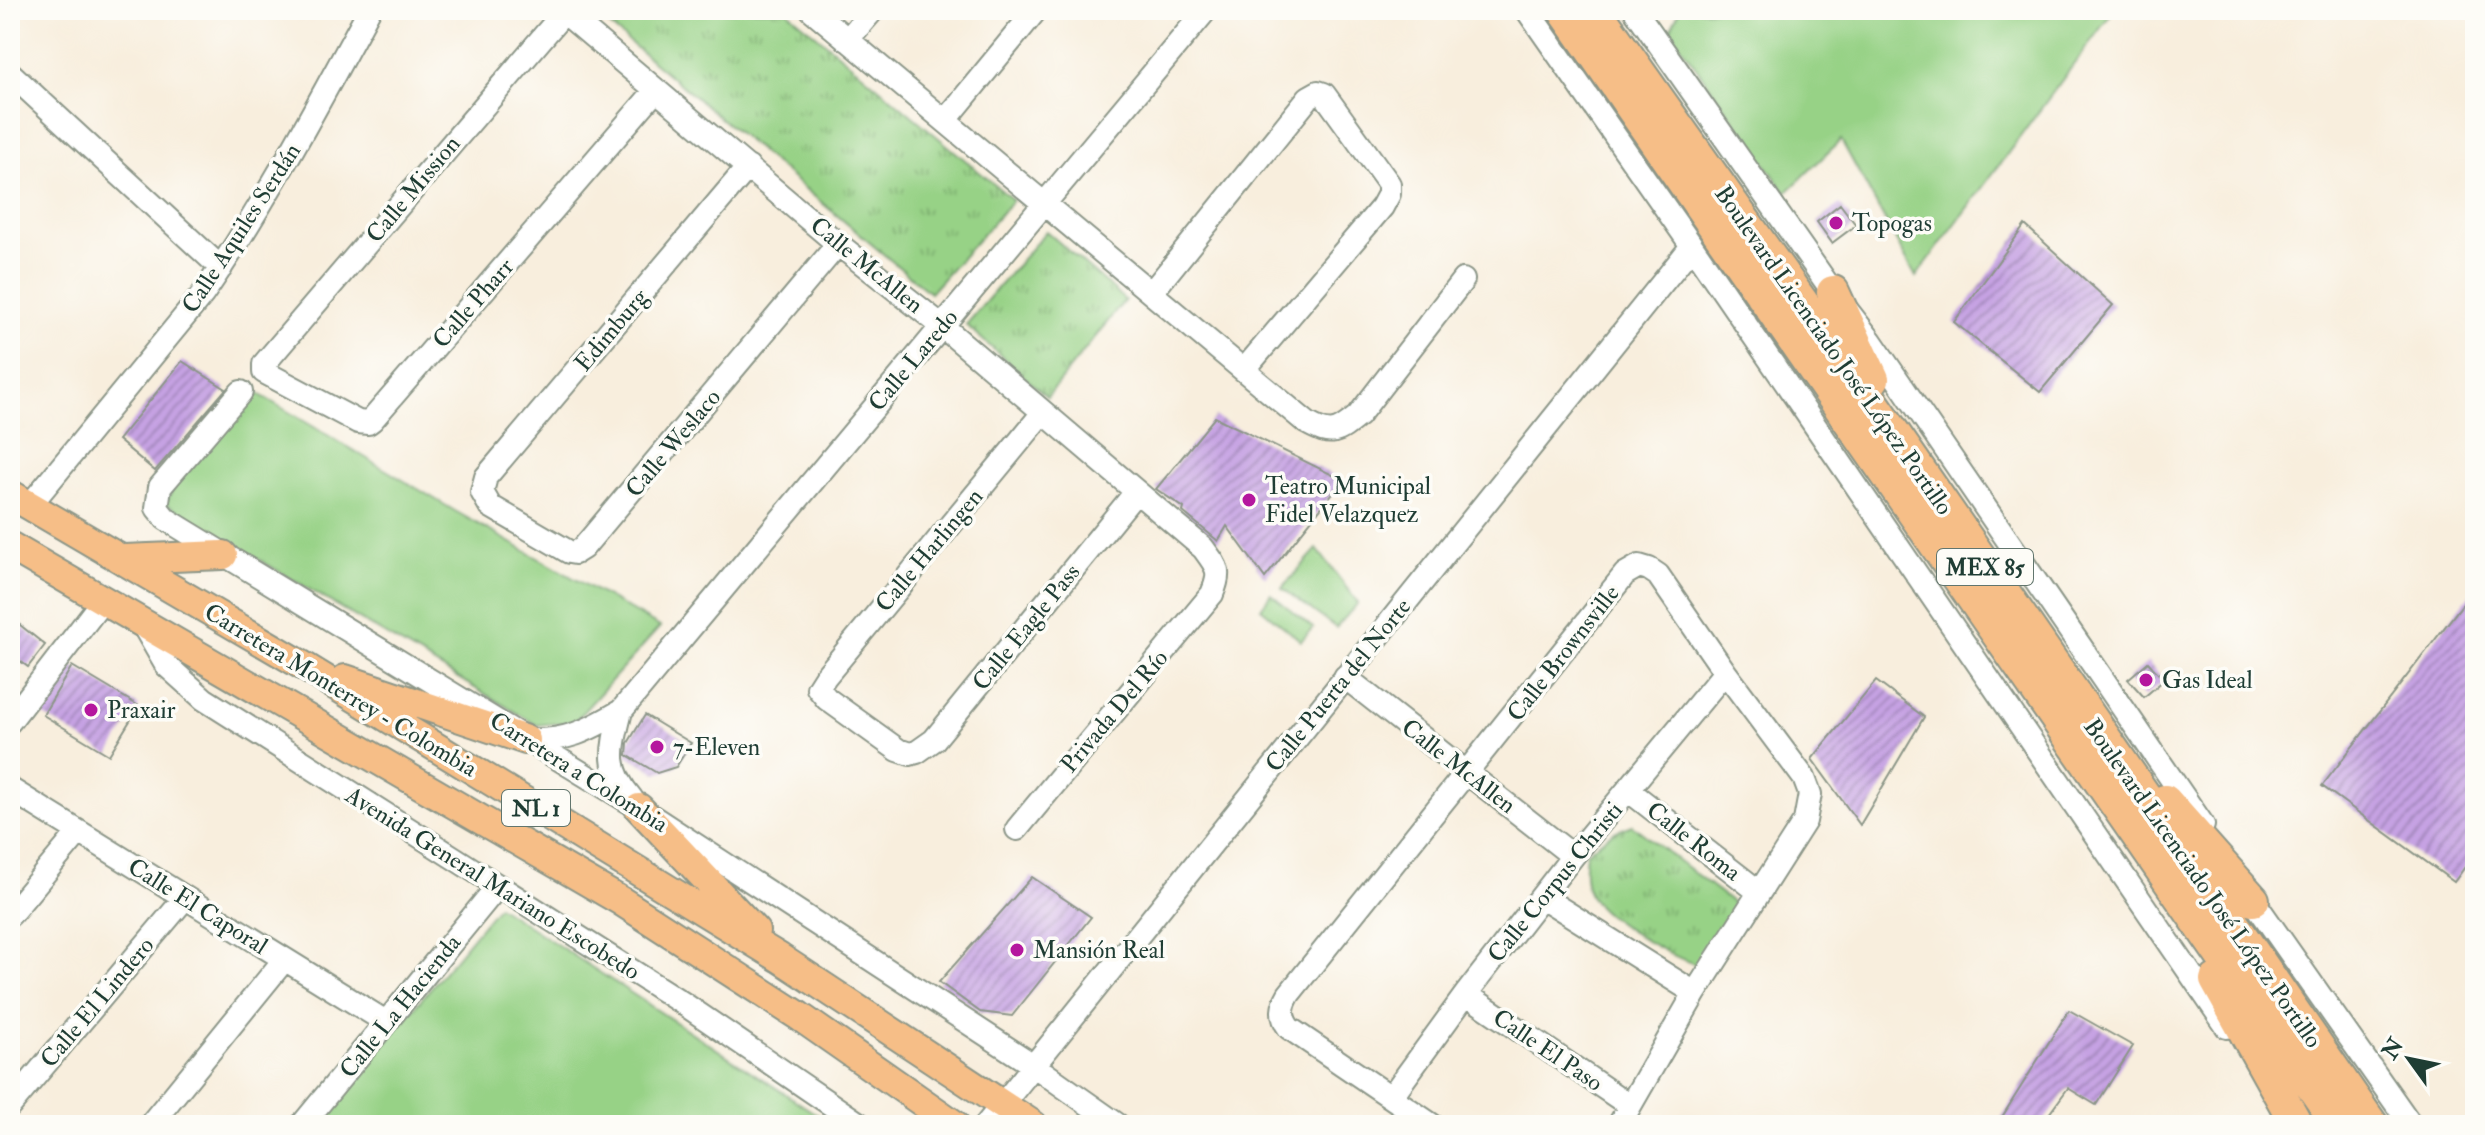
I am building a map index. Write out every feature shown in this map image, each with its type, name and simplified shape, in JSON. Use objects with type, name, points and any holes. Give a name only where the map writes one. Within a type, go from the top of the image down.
[{"type":"highway","name":"Boulevard Licenciado José López Portillo","points":[[1564,10],[2339,1125]]},
{"type":"highway","name":"Boulevard Licenciado José López Portillo","points":[[1595,10],[2372,1125]]},
{"type":"highway","points":[[1833,292],[1903,448]]},
{"type":"highway","points":[[2109,748],[2190,827],[2253,900]]},
{"type":"highway","points":[[2165,877],[2185,927],[2297,1125]]},
{"type":"main road","name":"Carretera Monterrey - Colombia","points":[[20,500],[302,665],[780,958],[994,1114],[1033,1125]]},
{"type":"main road","name":"Carretera Monterrey - Colombia","points":[[10,546],[621,901],[799,1016],[955,1125]]},
{"type":"main road","points":[[124,559],[223,555]]},
{"type":"main road","points":[[302,665],[526,740]]},
{"type":"main road","points":[[639,808],[780,958]]},
{"type":"street","name":"Calle Aquiles Serdán","points":[[20,500],[203,294],[307,124],[369,10]]},
{"type":"street","points":[[812,10],[1307,423],[1323,432],[1333,433],[1358,416],[1463,280]]},
{"type":"street","points":[[847,40],[873,10]]},
{"type":"street","points":[[945,121],[1036,10]]},
{"type":"street","name":"Calle Laredo","points":[[526,740],[562,739],[596,726],[621,711],[1206,10]]},
{"type":"street","points":[[1527,10],[2225,1025],[2297,1125]]},
{"type":"street","name":"Boulevard Licenciado José López Portillo","points":[[1635,10],[1833,292],[1871,341],[2253,900],[2411,1125]]},
{"type":"street","name":"Calle McAllen","points":[[565,11],[838,244],[942,326],[1203,548],[1217,566],[1217,582],[1212,594]]},
{"type":"street","name":"Calle Mission","points":[[262,369],[565,11]]},
{"type":"street","points":[[10,73],[221,268]]},
{"type":"street","name":"Calle Pharr","points":[[262,369],[358,422],[372,420],[656,90]]},
{"type":"street","points":[[1152,292],[1309,97],[1318,92],[1326,97],[1389,184],[1389,194],[1382,207],[1244,370]]},
{"type":"street","name":"Edimburg","points":[[482,496],[486,477],[748,167]]},
{"type":"street","name":"Calle Weslaco","points":[[482,496],[490,506],[565,550],[575,553],[583,548],[838,244]]},
{"type":"street","name":"Calle Puerta del Norte","points":[[994,1114],[1692,246]]},
{"type":"street","name":"Carretera a Colombia","points":[[241,392],[160,487],[157,508],[166,519],[639,808],[1033,1065],[1118,1125]]},
{"type":"street","name":"Calle Harlingen","points":[[910,754],[885,742],[827,699],[818,688],[1042,414]]},
{"type":"street","name":"Calle Eagle Pass","points":[[910,754],[934,740],[1136,492]]},
{"type":"street","name":"Calle Brownsville","points":[[1432,1125],[1289,1028],[1284,1020],[1283,1005],[1633,568],[1644,566],[1658,575],[1804,778],[1810,794],[1805,821],[1695,993],[1624,1115]]},
{"type":"street","name":"Privada Del Río","points":[[1017,829],[1212,594]]},
{"type":"street","points":[[10,721],[103,600]]},
{"type":"street","name":"Avenida General Mariano Escobedo","points":[[143,625],[166,665],[204,699],[684,1004],[861,1125]]},
{"type":"street","name":"Calle Corpus Christi","points":[[1391,1097],[1573,856],[1725,672]]},
{"type":"street","name":"Calle McAllen","points":[[1345,677],[1573,856]]},
{"type":"street","name":"Calle Laredo","points":[[621,711],[613,742],[612,764],[621,787],[639,808]]},
{"type":"street","name":"Calle El Caporal","points":[[10,789],[386,1022]]},
{"type":"street","name":"Calle Roma","points":[[1628,790],[1759,892]]},
{"type":"street","points":[[10,915],[79,832]]},
{"type":"street","name":"Calle La Hacienda","points":[[302,1125],[497,887]]},
{"type":"street","points":[[1542,897],[1695,993]]},
{"type":"street","name":"Calle El Lindero","points":[[10,1106],[185,898]]},
{"type":"street","points":[[150,1125],[284,960]]},
{"type":"street","name":"Calle El Paso","points":[[1466,994],[1624,1115]]},
{"type":"green space","points":[[591,10],[786,10],[1013,200],[930,293]]},
{"type":"green space","points":[[1680,10],[2114,10],[1916,277],[1841,140],[1786,193],[1670,31]]},
{"type":"green space","points":[[1046,231],[1125,300],[1047,397],[966,325]]},
{"type":"green space","points":[[257,393],[455,511],[660,627],[574,722],[537,725],[166,504],[174,485]]},
{"type":"green space","points":[[1317,549],[1358,603],[1336,628],[1282,588]]},
{"type":"green space","points":[[1271,594],[1313,628],[1301,641],[1261,608]]},
{"type":"green space","points":[[1632,825],[1736,905],[1698,965],[1624,927],[1591,897],[1585,876],[1586,853],[1612,833]]},
{"type":"green space","points":[[498,906],[833,1125],[318,1125]]},
{"type":"building","name":"Topogas","points":[[1840,204],[1856,225],[1832,243],[1817,222]]},
{"type":"building","points":[[2025,225],[2113,305],[2040,392],[1954,322]]},
{"type":"building","points":[[182,361],[226,389],[155,471],[118,440]]},
{"type":"building","name":"Teatro Municipal Fidel Velazquez","points":[[1215,417],[1343,480],[1265,578],[1227,526],[1218,541],[1183,512],[1184,508],[1156,489]]},
{"type":"building","points":[[2475,588],[2475,853],[2454,882],[2322,786]]},
{"type":"building","points":[[10,617],[45,645],[28,667],[10,653]]},
{"type":"building","name":"Gas Ideal","points":[[2148,662],[2164,680],[2144,697],[2128,679]]},
{"type":"building","name":"Praxair","points":[[72,666],[139,706],[109,755],[43,715]]},
{"type":"building","points":[[1876,681],[1924,717],[1860,825],[1812,759]]},
{"type":"building","name":"7-Eleven","points":[[645,715],[691,743],[676,767],[657,773],[627,755],[628,743]]},
{"type":"building","name":"Mansión Real","points":[[1032,877],[1091,917],[1012,1016],[980,1012],[939,982]]},
{"type":"building","points":[[2069,1010],[2133,1046],[2096,1105],[2068,1088],[2041,1125],[1997,1125]]},
{"type":"place","name":"Topogas","points":[[1836,223]]},
{"type":"place","name":"Teatro Municipal Fidel Velazquez","points":[[1249,500]]},
{"type":"place","name":"Gas Ideal","points":[[2146,680]]},
{"type":"place","name":"Praxair","points":[[91,710]]},
{"type":"place","name":"7-Eleven","points":[[657,747]]},
{"type":"place","name":"Mansión Real","points":[[1017,950]]}]
